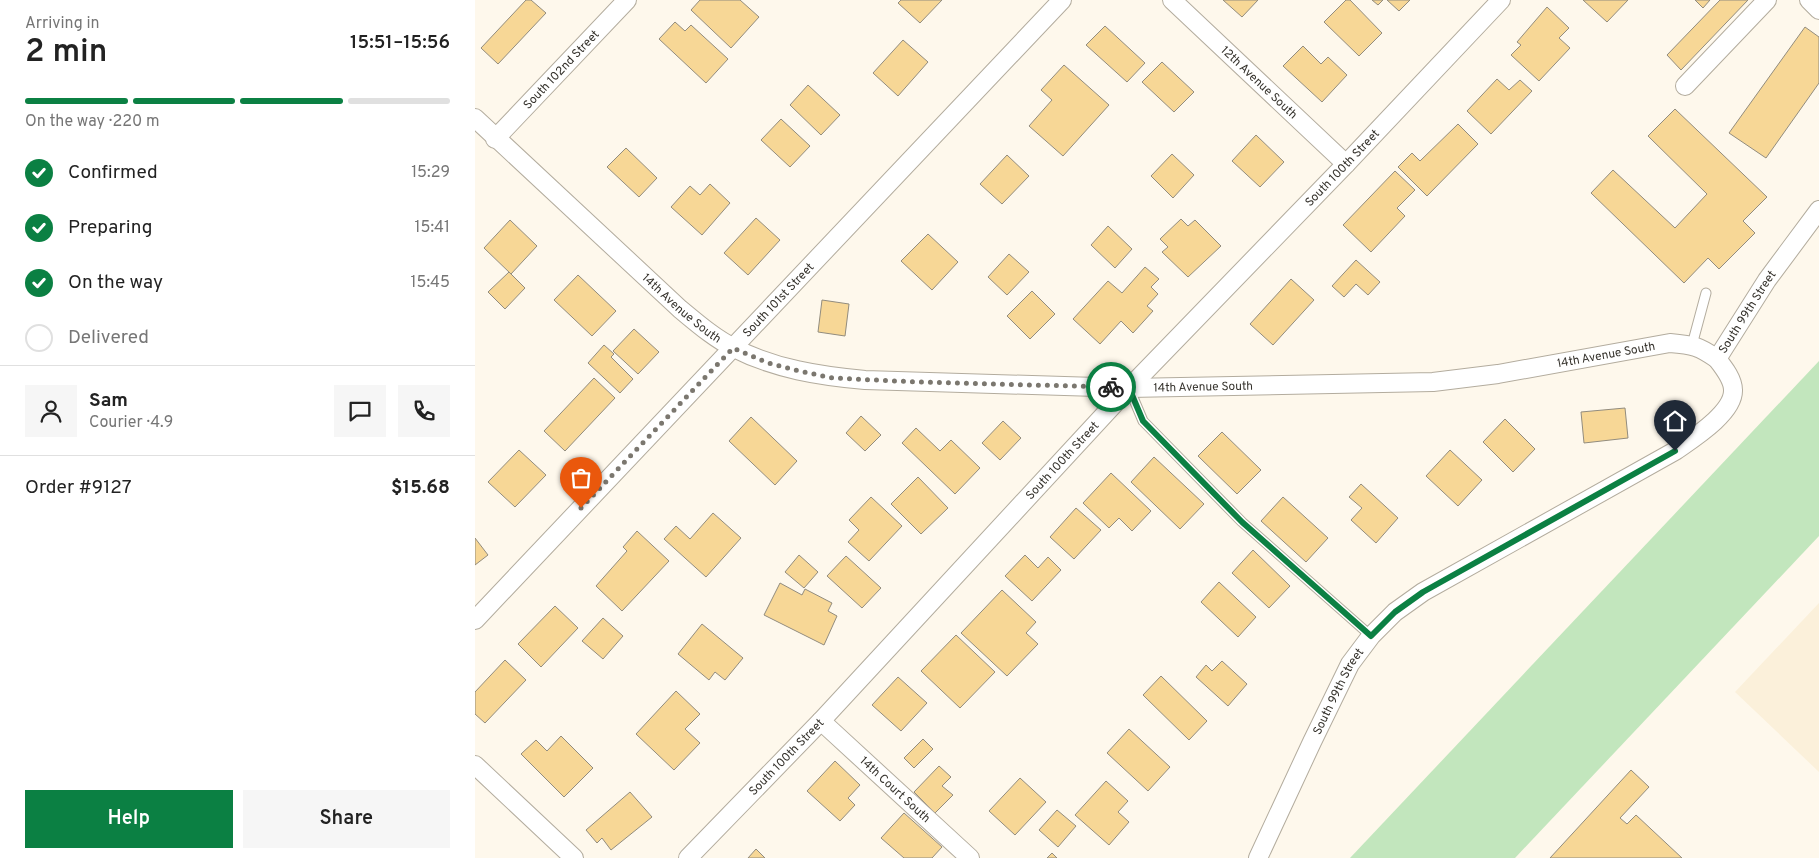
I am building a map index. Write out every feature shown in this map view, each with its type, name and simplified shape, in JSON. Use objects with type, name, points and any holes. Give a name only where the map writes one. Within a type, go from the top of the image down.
[{"type":"street","name":"South 102nd Street","points":[[495,139],[627,0]]},
{"type":"street","name":"South 101st Street","points":[[477,613],[733,348],[1062,0]]},
{"type":"street","name":"12th Avenue South","points":[[1172,0],[1347,164]]},
{"type":"street","name":"South 100th Street","points":[[688,858],[821,720],[1129,388],[1347,164],[1501,0]]},
{"type":"street","points":[[1685,86],[1767,0]]},
{"type":"street","points":[[1809,0],[1819,10]]},
{"type":"street","name":"14th Avenue South","points":[[475,118],[495,139],[680,309],[705,329],[733,348],[768,363],[833,378],[1129,388],[1433,382],[1498,374],[1670,343],[1692,344],[1717,359]]},
{"type":"street","name":"South 99th Street","points":[[1258,858],[1350,664],[1371,636],[1395,612],[1423,592],[1675,451],[1707,428],[1729,404],[1733,391],[1729,376],[1717,359],[1767,280],[1819,210]]},
{"type":"street","name":"14th Court South","points":[[821,720],[970,858]]},
{"type":"street","points":[[475,765],[574,858]]},
{"type":"lane","points":[[1692,344],[1706,293]]},
{"type":"lane","points":[[1129,388],[1143,421],[1242,522],[1371,636]]},
{"type":"shaded area","points":[[1819,603],[1819,772],[1735,692]]},
{"type":"green space","points":[[1819,361],[1819,536],[1515,858],[1350,858]]},
{"type":"building","points":[[526,0],[531,0],[546,13],[498,64],[481,48]]},
{"type":"building","points":[[700,0],[740,0],[759,17],[731,48],[691,10]]},
{"type":"building","points":[[901,0],[942,0],[920,23],[898,3]]},
{"type":"building","points":[[1223,0],[1258,0],[1242,17]]},
{"type":"building","points":[[1346,0],[1350,0],[1382,33],[1359,56],[1324,22]]},
{"type":"building","points":[[1372,0],[1383,0],[1378,5]]},
{"type":"building","points":[[1387,0],[1410,0],[1399,11]]},
{"type":"building","points":[[1583,0],[1628,0],[1607,22]]},
{"type":"building","points":[[1695,0],[1710,0],[1703,8]]},
{"type":"building","points":[[1720,0],[1748,0],[1681,70],[1667,55]]},
{"type":"building","points":[[1547,7],[1569,28],[1559,38],[1570,48],[1539,81],[1511,55],[1521,45],[1517,42]]},
{"type":"building","points":[[675,22],[685,31],[691,25],[728,59],[706,83],[659,39]]},
{"type":"building","points":[[1105,26],[1145,63],[1127,82],[1086,45]]},
{"type":"building","points":[[1805,27],[1819,37],[1819,83],[1766,158],[1729,133]]},
{"type":"building","points":[[903,40],[928,62],[898,96],[873,73]]},
{"type":"building","points":[[1303,46],[1321,64],[1328,57],[1347,75],[1322,102],[1283,66]]},
{"type":"building","points":[[1162,62],[1194,92],[1174,112],[1142,82]]},
{"type":"building","points":[[1064,65],[1109,105],[1063,156],[1029,126],[1052,100],[1041,90]]},
{"type":"building","points":[[1497,79],[1509,90],[1520,80],[1532,91],[1491,134],[1467,111]]},
{"type":"building","points":[[808,85],[840,115],[821,135],[790,105]]},
{"type":"building","points":[[1675,109],[1767,197],[1743,221],[1755,233],[1719,269],[1708,258],[1684,283],[1591,193],[1613,170],[1675,228],[1707,194],[1648,136]]},
{"type":"building","points":[[781,119],[810,146],[790,167],[761,140]]},
{"type":"building","points":[[1458,124],[1478,144],[1427,196],[1398,167],[1412,153],[1420,161]]},
{"type":"building","points":[[1256,135],[1284,162],[1260,187],[1232,161]]},
{"type":"building","points":[[626,148],[657,178],[639,197],[607,167]]},
{"type":"building","points":[[1172,154],[1194,175],[1173,198],[1151,176]]},
{"type":"building","points":[[1007,155],[1029,176],[1002,204],[980,184]]},
{"type":"building","points":[[1395,171],[1415,190],[1397,208],[1405,216],[1371,252],[1343,225]]},
{"type":"building","points":[[710,184],[730,203],[702,235],[671,207],[690,186],[700,195]]},
{"type":"building","points":[[756,218],[780,240],[748,275],[724,253]]},
{"type":"building","points":[[1181,219],[1188,226],[1195,220],[1221,246],[1188,277],[1162,252],[1168,247],[1160,239]]},
{"type":"building","points":[[510,220],[537,246],[511,274],[484,248]]},
{"type":"building","points":[[1108,226],[1132,249],[1115,268],[1091,245]]},
{"type":"building","points":[[928,234],[958,262],[932,290],[901,261]]},
{"type":"building","points":[[1009,254],[1029,272],[1007,295],[988,277]]},
{"type":"building","points":[[1356,260],[1380,282],[1368,295],[1356,284],[1344,297],[1332,286]]},
{"type":"building","points":[[1145,267],[1159,279],[1151,287],[1158,294],[1147,306],[1153,311],[1133,333],[1121,321],[1100,344],[1073,319],[1108,281],[1122,293]]},
{"type":"building","points":[[509,272],[525,288],[505,309],[488,292]]},
{"type":"building","points":[[578,275],[616,311],[592,336],[554,300]]},
{"type":"building","points":[[1291,279],[1314,300],[1273,345],[1250,324]]},
{"type":"building","points":[[1032,291],[1055,314],[1030,339],[1007,316]]},
{"type":"building","points":[[822,300],[849,304],[845,336],[818,332]]},
{"type":"building","points":[[634,329],[659,352],[638,374],[613,351]]},
{"type":"building","points":[[604,345],[614,354],[611,357],[633,379],[620,393],[588,363]]},
{"type":"building","points":[[594,378],[615,398],[565,451],[544,431]]},
{"type":"building","points":[[1625,408],[1628,438],[1584,443],[1581,412]]},
{"type":"building","points":[[861,416],[881,435],[865,451],[846,433]]},
{"type":"building","points":[[751,417],[797,461],[775,485],[729,441]]},
{"type":"building","points":[[1505,419],[1535,449],[1513,472],[1483,442]]},
{"type":"building","points":[[1003,421],[1021,438],[1000,460],[982,443]]},
{"type":"building","points":[[916,428],[940,451],[951,440],[980,468],[955,494],[902,443]]},
{"type":"building","points":[[1222,432],[1261,470],[1237,494],[1198,456]]},
{"type":"building","points":[[519,450],[546,475],[515,507],[488,482]]},
{"type":"building","points":[[1450,450],[1482,480],[1458,506],[1426,476]]},
{"type":"building","points":[[1154,457],[1204,504],[1180,529],[1131,482]]},
{"type":"building","points":[[1111,473],[1151,511],[1132,531],[1119,518],[1109,528],[1083,503]]},
{"type":"building","points":[[918,477],[948,508],[921,534],[891,504]]},
{"type":"building","points":[[1361,484],[1398,518],[1376,543],[1351,520],[1362,508],[1349,497]]},
{"type":"building","points":[[871,497],[902,526],[869,561],[848,542],[859,530],[849,520]]},
{"type":"building","points":[[1283,497],[1328,538],[1306,562],[1261,521]]},
{"type":"building","points":[[1076,508],[1101,530],[1074,559],[1050,537]]},
{"type":"building","points":[[713,513],[741,538],[706,577],[664,539],[676,526],[690,539]]},
{"type":"building","points":[[637,531],[669,561],[622,611],[596,586],[627,551],[623,547]]},
{"type":"building","points":[[475,538],[488,555],[475,565]]},
{"type":"building","points":[[1253,550],[1290,586],[1269,608],[1232,573]]},
{"type":"building","points":[[799,555],[818,572],[804,588],[785,572]]},
{"type":"building","points":[[1025,555],[1038,568],[1048,557],[1061,570],[1032,601],[1005,576]]},
{"type":"building","points":[[846,556],[881,588],[862,608],[827,576]]},
{"type":"building","points":[[1219,582],[1256,617],[1238,637],[1201,602]]},
{"type":"building","points":[[780,583],[802,595],[805,589],[832,603],[828,611],[837,616],[824,645],[764,615]]},
{"type":"building","points":[[1002,590],[1036,622],[1026,633],[1038,644],[1007,676],[961,633]]},
{"type":"building","points":[[555,606],[578,628],[541,667],[518,644]]},
{"type":"building","points":[[603,618],[623,636],[603,659],[582,641]]},
{"type":"building","points":[[702,624],[743,658],[725,680],[715,672],[709,680],[678,654]]},
{"type":"building","points":[[956,635],[995,672],[960,708],[921,671]]},
{"type":"building","points":[[505,660],[526,680],[485,723],[475,714],[475,692]]},
{"type":"building","points":[[1222,661],[1247,684],[1228,706],[1196,677],[1206,665],[1212,671]]},
{"type":"building","points":[[1161,676],[1207,721],[1189,740],[1143,695]]},
{"type":"building","points":[[898,677],[927,703],[901,731],[872,705]]},
{"type":"building","points":[[676,691],[700,714],[685,729],[700,743],[674,770],[636,734]]},
{"type":"building","points":[[1129,729],[1170,767],[1148,791],[1107,753]]},
{"type":"building","points":[[561,736],[593,768],[564,797],[521,754],[536,740],[547,751]]},
{"type":"building","points":[[923,739],[933,749],[914,768],[904,758]]},
{"type":"building","points":[[835,761],[860,785],[848,798],[855,805],[840,821],[807,791]]},
{"type":"building","points":[[939,766],[951,777],[942,786],[953,795],[935,813],[914,792]]},
{"type":"building","points":[[1631,770],[1649,787],[1620,818],[1627,824],[1636,815],[1682,858],[1550,858]]},
{"type":"building","points":[[1020,778],[1046,802],[1015,835],[989,811]]},
{"type":"building","points":[[1106,781],[1128,801],[1118,812],[1129,822],[1109,845],[1075,815]]},
{"type":"building","points":[[630,792],[652,817],[611,850],[602,838],[597,843],[586,830]]},
{"type":"building","points":[[1057,810],[1076,826],[1058,847],[1039,830]]},
{"type":"building","points":[[904,813],[942,847],[932,858],[904,858],[881,838]]},
{"type":"building","points":[[756,849],[765,858],[748,858]]},
{"type":"building","points":[[1052,853],[1057,858],[1047,858]]},
{"type":"way so far","points":[[581,508],[733,348],[768,363],[833,378],[1111,387]]},
{"type":"route","points":[[1111,387],[1129,388],[1143,421],[1242,522],[1371,636],[1395,612],[1423,592],[1675,451]]}]
